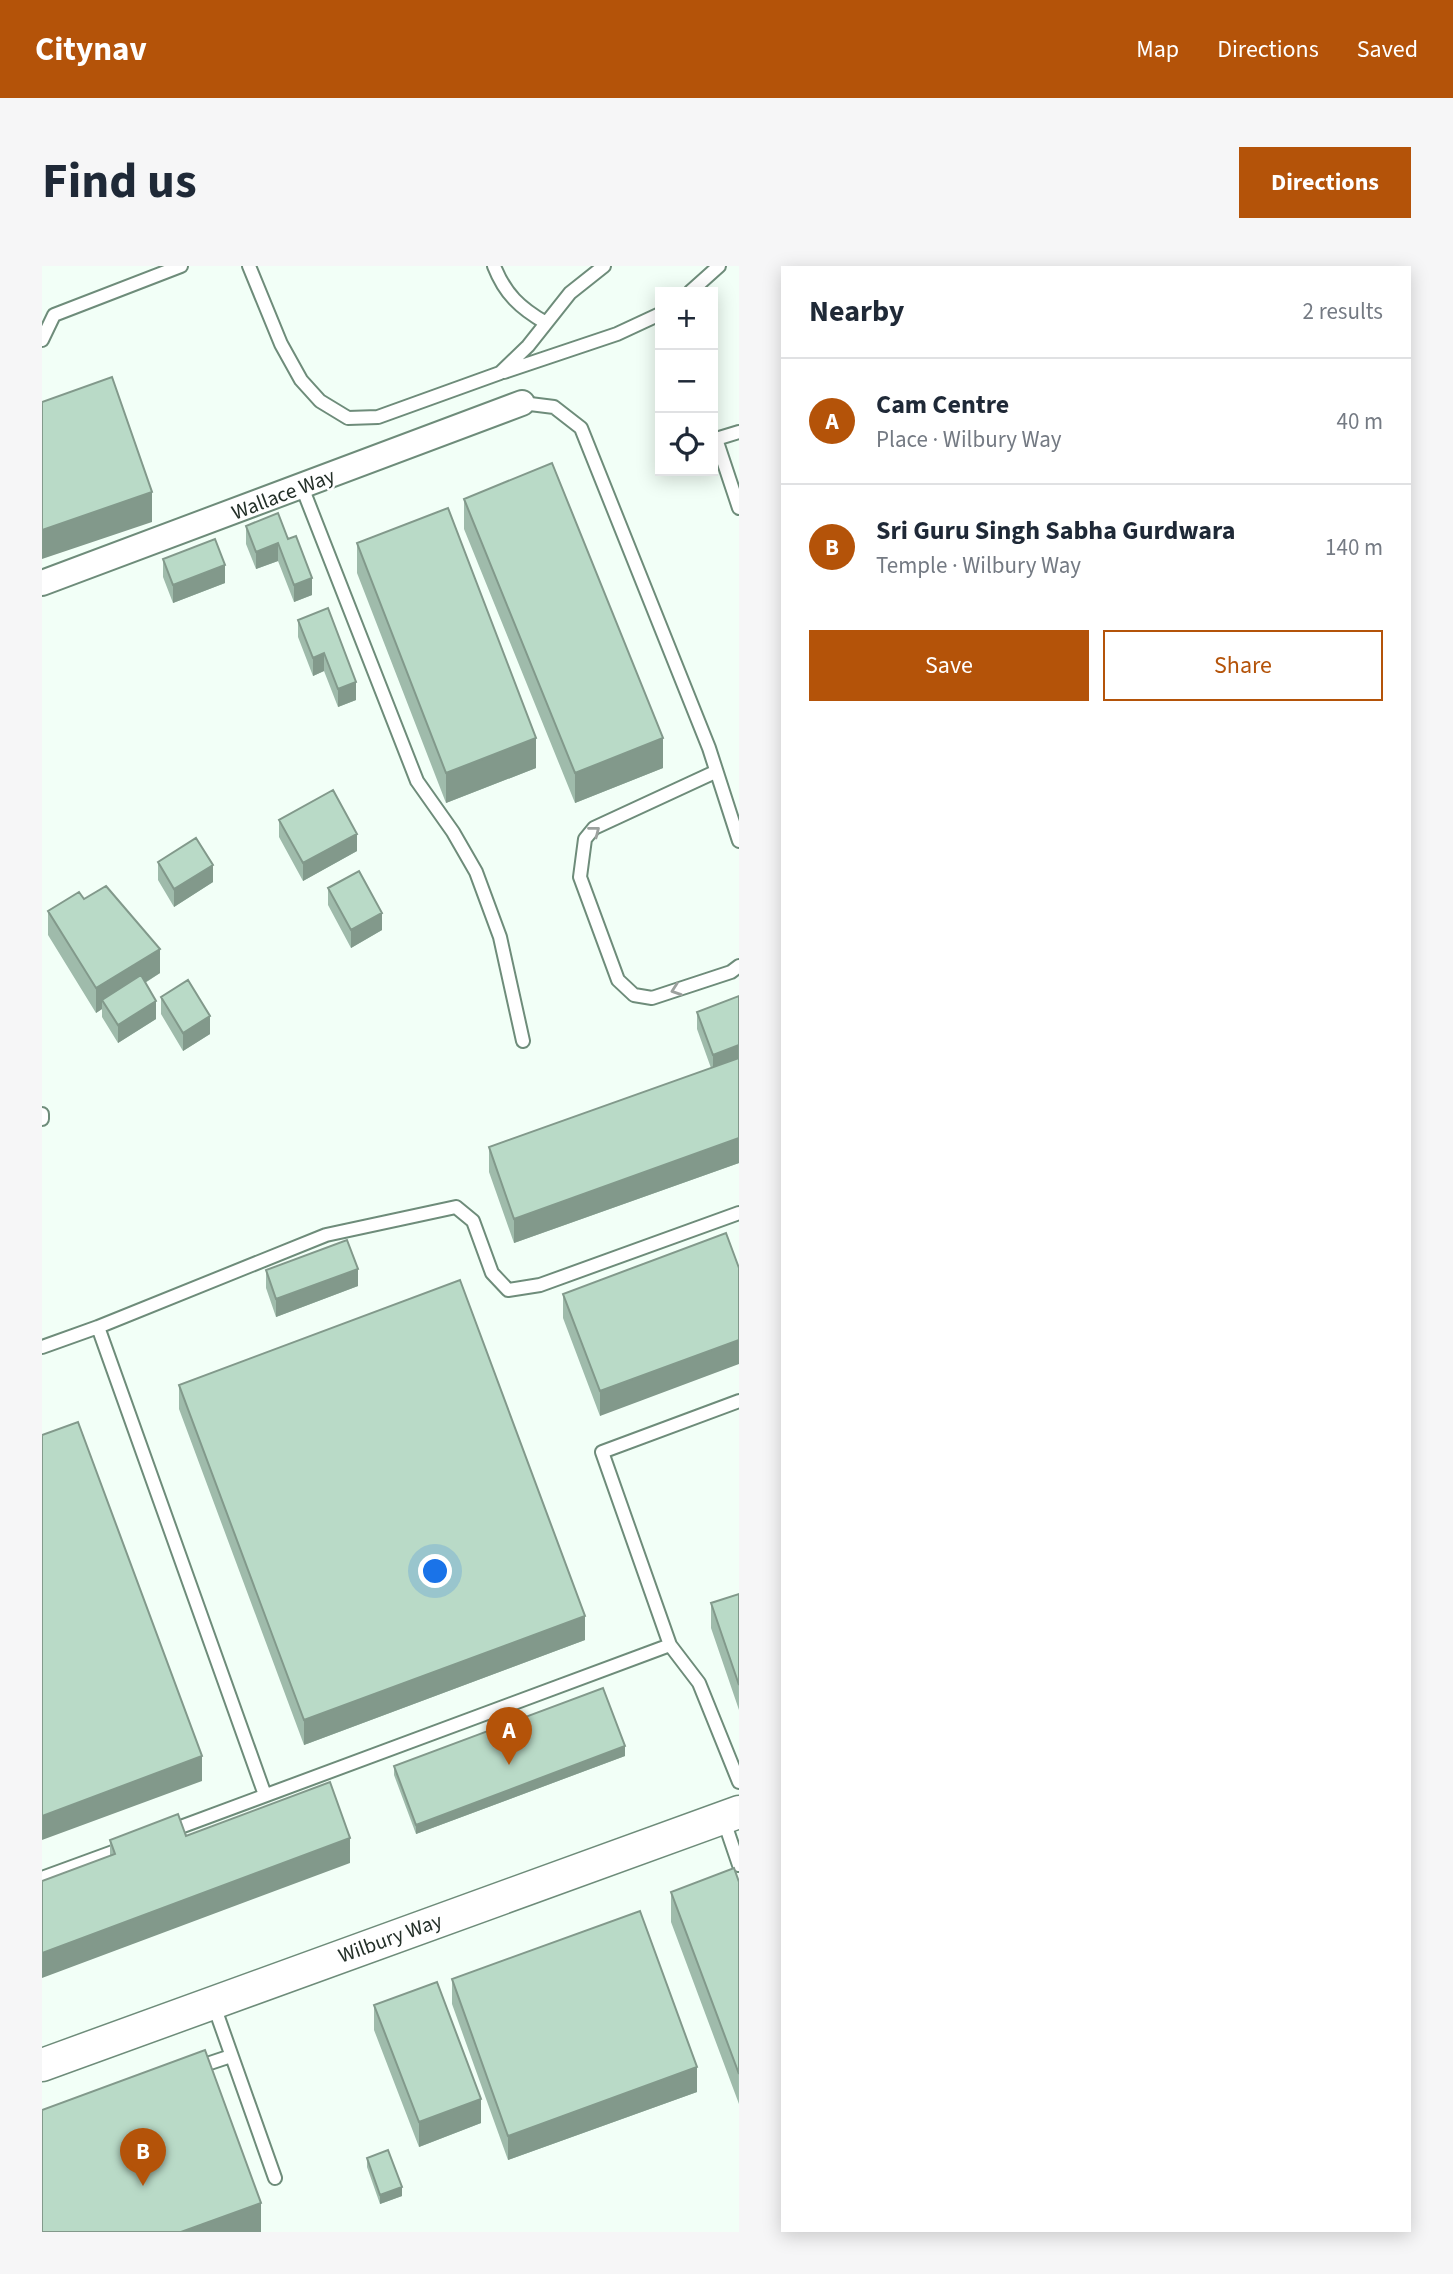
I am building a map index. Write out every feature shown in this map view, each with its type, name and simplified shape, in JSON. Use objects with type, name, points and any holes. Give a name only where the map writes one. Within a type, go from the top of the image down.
[{"type":"street","name":"Wallace Way","points":[[42,583],[522,403]]},
{"type":"street","name":"Wilbury Way","points":[[42,2065],[731,1815]]},
{"type":"lane","points":[[42,340],[54,315],[181,266]]},
{"type":"lane","points":[[248,266],[281,344],[301,380],[320,401],[348,418],[378,418],[617,334],[655,316]]},
{"type":"lane","points":[[494,266],[502,286],[520,308],[546,323]]},
{"type":"lane","points":[[500,373],[570,293],[604,266]]},
{"type":"lane","points":[[696,287],[719,266]]},
{"type":"lane","points":[[522,403],[554,407],[581,428],[709,748],[739,841]]},
{"type":"lane","points":[[739,432],[716,439],[739,508]]},
{"type":"lane","points":[[302,487],[417,781],[477,872],[500,937],[523,1041]]},
{"type":"lane","points":[[715,772],[594,828],[585,839],[580,877],[618,980],[634,995],[652,999],[732,972],[739,966]]},
{"type":"lane","points":[[42,1114],[42,1119]]},
{"type":"lane","points":[[42,1348],[326,1235],[456,1207],[473,1221],[492,1273],[508,1290],[540,1285],[739,1213]]},
{"type":"lane","points":[[98,1327],[265,1795]]},
{"type":"lane","points":[[739,1401],[602,1452],[670,1646],[699,1683],[739,1782]]},
{"type":"lane","points":[[160,1834],[670,1646]]},
{"type":"lane","points":[[731,1815],[739,1865]]},
{"type":"lane","points":[[42,1878],[134,1844]]},
{"type":"lane","points":[[212,2003],[275,2178]]},
{"type":"lane","points":[[181,2073],[231,2056]]},
{"type":"building","points":[[112,377],[152,492],[42,530],[42,402]]},
{"type":"building","points":[[552,463],[663,738],[575,773],[464,499]]},
{"type":"building","points":[[448,508],[536,738],[446,773],[357,543]]},
{"type":"building","points":[[278,513],[288,539],[296,536],[312,578],[294,585],[278,543],[256,552],[246,526]]},
{"type":"building","points":[[215,539],[225,565],[173,585],[163,559]]},
{"type":"building","points":[[328,608],[356,682],[338,689],[324,653],[313,658],[298,620]]},
{"type":"building","points":[[333,790],[357,834],[303,863],[279,820]]},
{"type":"building","points":[[196,838],[213,865],[174,889],[158,862]]},
{"type":"building","points":[[359,871],[382,913],[351,930],[328,888]]},
{"type":"building","points":[[106,886],[160,949],[96,988],[48,911],[79,892],[84,899]]},
{"type":"building","points":[[141,975],[156,1001],[118,1025],[102,1000]]},
{"type":"building","points":[[188,980],[210,1016],[183,1033],[161,997]]},
{"type":"building","points":[[739,996],[739,1045],[713,1055],[697,1012]]},
{"type":"building","points":[[739,1058],[739,1138],[514,1219],[489,1147]]},
{"type":"building","points":[[726,1233],[739,1268],[739,1340],[600,1391],[563,1294]]},
{"type":"building","points":[[347,1240],[358,1269],[276,1299],[266,1270]]},
{"type":"building","points":[[460,1280],[585,1616],[304,1720],[179,1385]]},
{"type":"building","points":[[78,1422],[202,1756],[42,1816],[42,1435]]},
{"type":"building","points":[[739,1594],[739,1685],[711,1603]]},
{"type":"building","points":[[603,1688],[625,1746],[416,1825],[394,1766]]},
{"type":"building","points":[[330,1782],[350,1838],[42,1953],[42,1881],[115,1854],[110,1840],[178,1814],[186,1836]]},
{"type":"building","points":[[734,1868],[739,1882],[739,2074],[671,1892]]},
{"type":"building","points":[[640,1911],[697,2067],[508,2136],[452,1979]]},
{"type":"building","points":[[437,1982],[481,2099],[419,2122],[374,2005]]},
{"type":"building","points":[[205,2050],[261,2203],[181,2232],[42,2232],[42,2110]]},
{"type":"building","points":[[388,2150],[402,2187],[380,2195],[367,2158]]},
{"type":"place","name":"Cam Centre","points":[[509,1765]]},
{"type":"place","name":"Sri Guru Singh Sabha Gurdwara","points":[[143,2186]]}]
